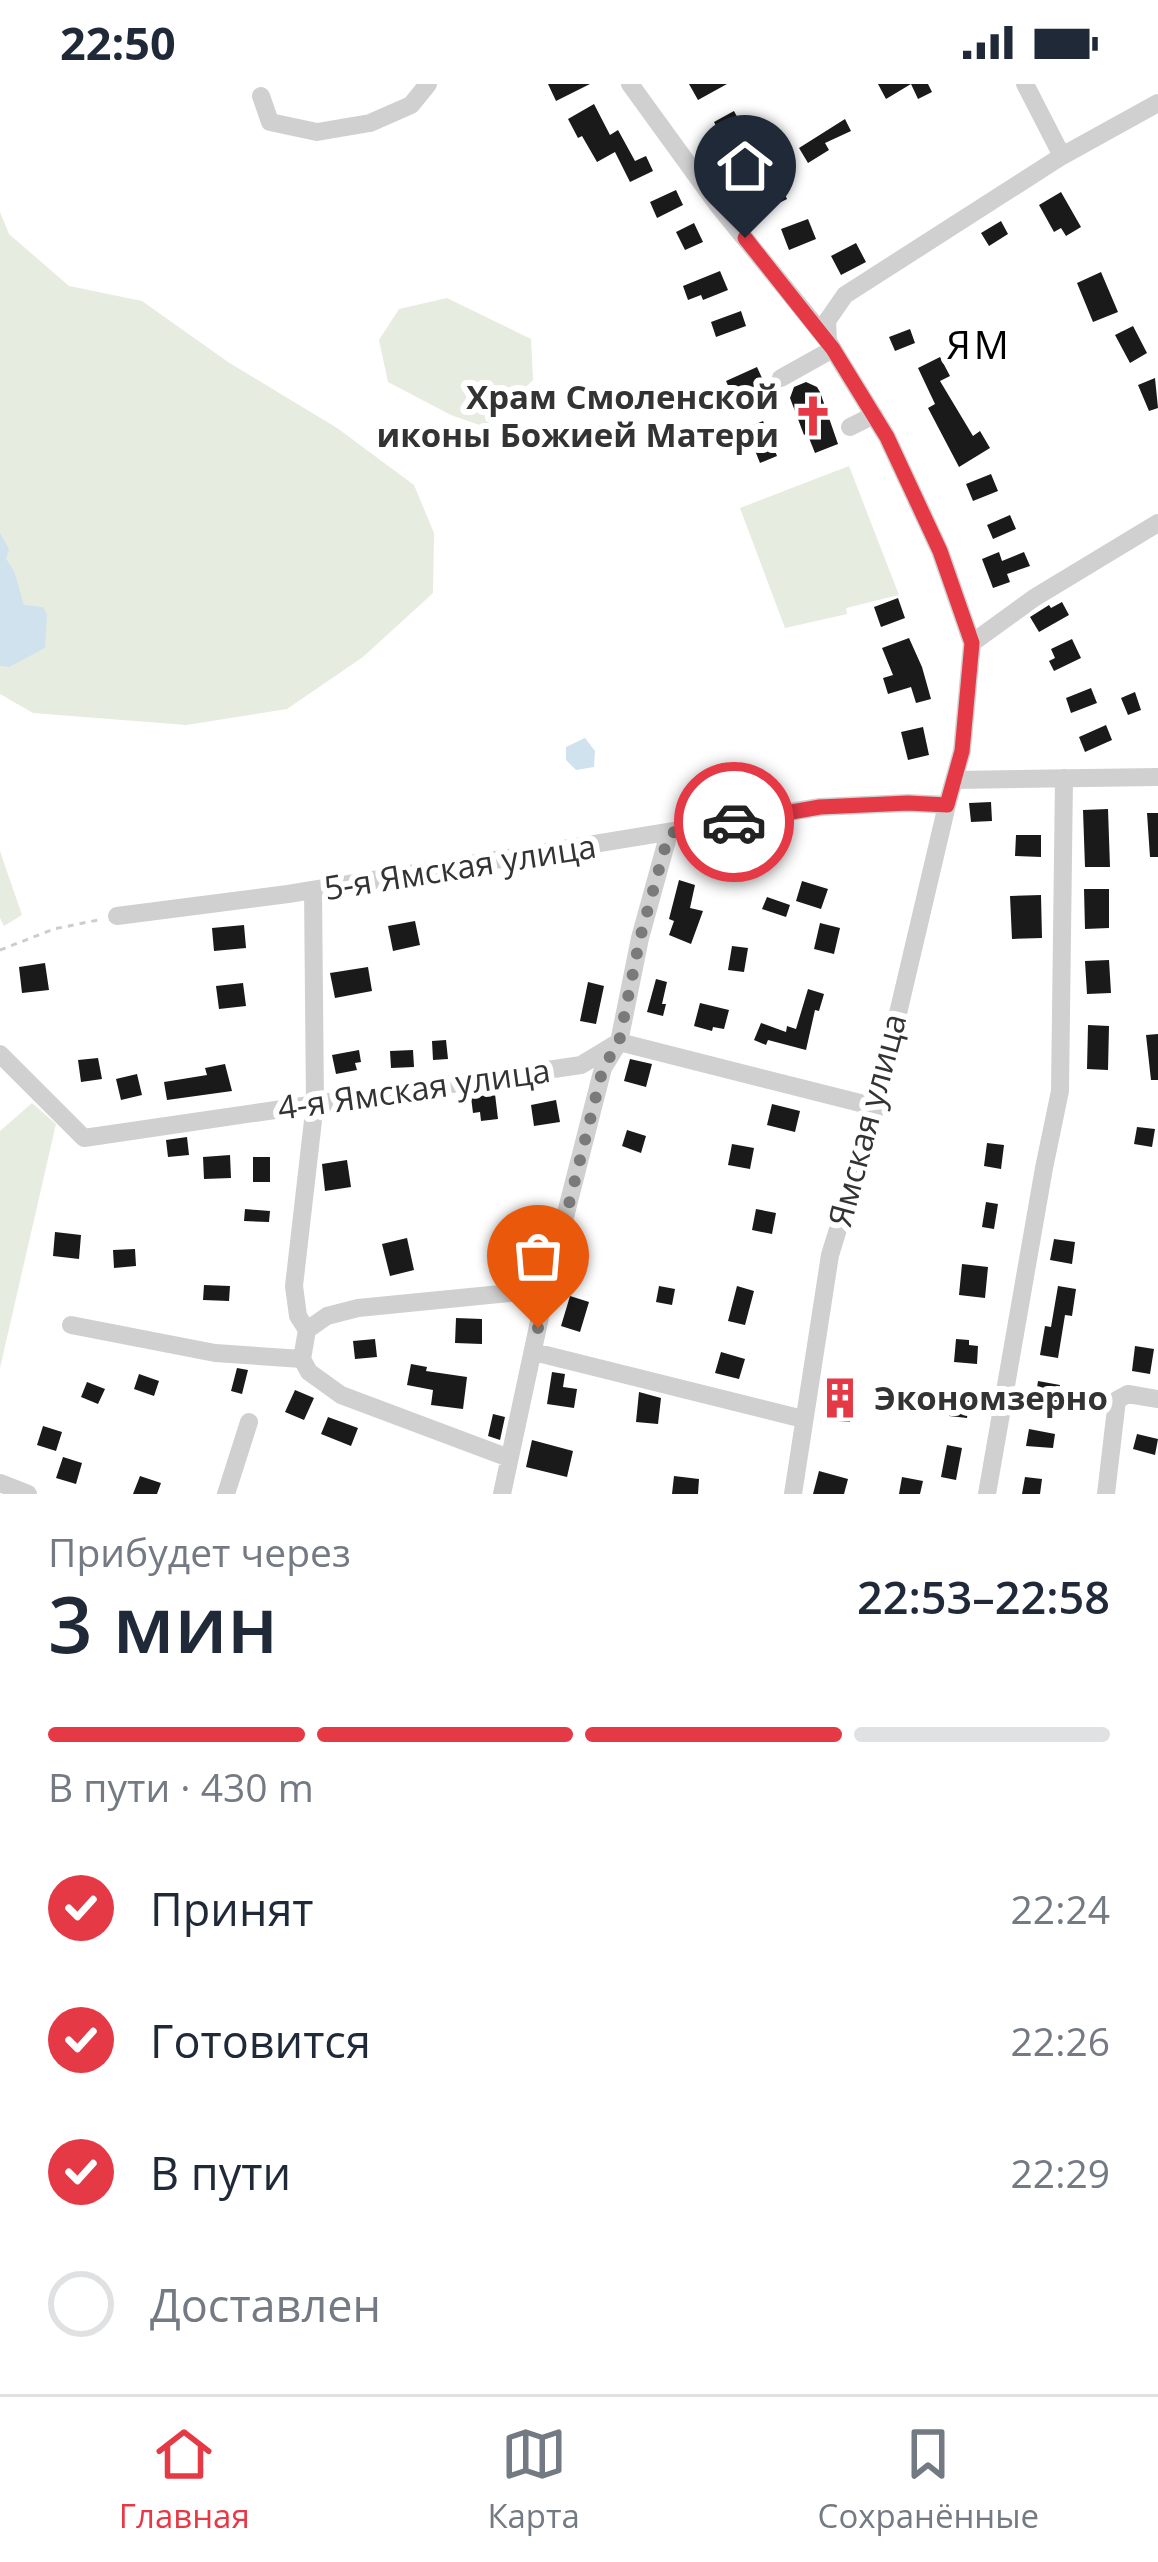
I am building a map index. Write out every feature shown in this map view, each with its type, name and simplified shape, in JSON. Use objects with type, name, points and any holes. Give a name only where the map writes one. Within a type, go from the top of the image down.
[{"type":"street","points":[[261,96],[270,122],[317,132],[370,123],[411,105],[428,84]]},
{"type":"street","points":[[630,84],[717,204],[831,345],[874,415],[940,551],[972,643],[1034,598],[1158,524]]},
{"type":"street","points":[[1025,84],[1062,156]]},
{"type":"street","points":[[831,345],[827,321],[845,295],[1062,156],[1158,103]]},
{"type":"street","points":[[781,378],[831,345]]},
{"type":"street","points":[[850,428],[874,415]]},
{"type":"street","name":"Ямская улица","points":[[794,1494],[830,1255],[876,1108],[962,751],[972,643]]},
{"type":"street","points":[[954,779],[1158,777]]},
{"type":"street","points":[[987,1494],[1060,1091],[1064,778]]},
{"type":"street","name":"5-я Ямская улица","points":[[117,916],[313,890],[820,807],[947,805]]},
{"type":"street","points":[[502,1494],[543,1304],[603,1068],[619,1042],[640,938],[669,833]]},
{"type":"street","points":[[313,890],[315,1103],[294,1286],[298,1316],[307,1330],[302,1359],[309,1372],[341,1395],[508,1458]]},
{"type":"street","points":[[619,1042],[876,1108]]},
{"type":"street","name":"4-я Ямская улица","points":[[0,1054],[84,1138],[581,1065],[619,1042]]},
{"type":"street","points":[[307,1330],[327,1316],[358,1309],[520,1292],[543,1304]]},
{"type":"street","points":[[70,1325],[215,1353],[302,1359]]},
{"type":"street","points":[[533,1352],[803,1419]]},
{"type":"street","points":[[1106,1494],[1118,1400],[1128,1394],[1158,1400]]},
{"type":"street","points":[[226,1494],[249,1422]]},
{"type":"street","points":[[0,1483],[28,1494]]},
{"type":"path","points":[[0,950],[55,929],[117,916]]},
{"type":"shaded area","points":[[0,212],[9,234],[69,286],[142,301],[228,362],[337,428],[414,485],[434,533],[433,593],[363,657],[287,709],[186,725],[33,713],[0,694]]},
{"type":"shaded area","points":[[447,298],[531,339],[533,380],[485,427],[388,382],[379,340],[399,309]]},
{"type":"shaded area","points":[[849,466],[899,595],[846,608],[847,614],[785,628],[740,508]]},
{"type":"shaded area","points":[[0,851],[22,915],[4,926],[0,918]]},
{"type":"shaded area","points":[[32,1103],[56,1124],[0,1368],[0,1131]]},
{"type":"water","points":[[0,533],[24,605],[43,607],[47,615],[45,648],[9,667],[0,666]]},
{"type":"water","points":[[585,738],[595,751],[594,767],[576,770],[566,760],[566,747]]},
{"type":"building","points":[[548,84],[590,84],[556,101]]},
{"type":"building","points":[[689,84],[727,84],[698,100]]},
{"type":"building","points":[[878,84],[911,84],[886,99]]},
{"type":"building","points":[[911,84],[928,84],[932,92],[918,99]]},
{"type":"building","points":[[594,104],[610,135],[618,130],[635,161],[646,156],[653,171],[630,182],[615,152],[597,162],[568,119]]},
{"type":"building","points":[[734,111],[744,130],[724,141],[714,122]]},
{"type":"building","points":[[845,119],[851,131],[825,143],[829,150],[808,163],[799,148]]},
{"type":"building","points":[[760,164],[774,189],[781,186],[787,199],[761,212],[743,174]]},
{"type":"building","points":[[676,190],[683,205],[657,218],[650,202]]},
{"type":"building","points":[[1061,192],[1081,227],[1066,236],[1061,228],[1054,232],[1039,205]]},
{"type":"building","points":[[808,219],[816,239],[789,250],[781,229]]},
{"type":"building","points":[[1001,221],[1008,234],[989,246],[981,233]]},
{"type":"building","points":[[694,223],[703,242],[685,250],[676,232]]},
{"type":"building","points":[[856,243],[866,262],[841,275],[831,256]]},
{"type":"building","points":[[720,271],[728,290],[703,300],[701,295],[688,300],[683,286]]},
{"type":"building","points":[[1101,272],[1118,312],[1093,322],[1077,283]]},
{"type":"building","points":[[741,311],[746,326],[716,337],[711,322]]},
{"type":"building","points":[[1133,326],[1147,353],[1130,363],[1115,335]]},
{"type":"building","points":[[910,329],[915,343],[895,351],[889,337]]},
{"type":"building","points":[[940,357],[950,376],[940,381],[973,436],[980,431],[990,448],[959,467],[928,408],[935,404],[918,368]]},
{"type":"building","points":[[757,367],[766,387],[735,401],[726,381]]},
{"type":"building","points":[[1155,378],[1158,408],[1149,411],[1138,385]]},
{"type":"building","name":"Храм Смоленской иконы Божией Матери","points":[[806,382],[820,392],[838,444],[815,453],[790,398],[794,387]]},
{"type":"building","points":[[763,421],[777,456],[760,463],[746,428]]},
{"type":"building","points":[[991,474],[998,491],[973,501],[966,484]]},
{"type":"building","points":[[1010,515],[1016,529],[993,539],[987,525]]},
{"type":"building","points":[[999,552],[1002,561],[1024,552],[1030,566],[1007,574],[1010,582],[993,588],[982,559]]},
{"type":"building","points":[[898,598],[905,618],[881,627],[874,607]]},
{"type":"building","points":[[1062,602],[1069,615],[1039,632],[1030,617]]},
{"type":"building","points":[[909,638],[931,699],[916,703],[911,687],[888,694],[883,678],[893,675],[882,648]]},
{"type":"building","points":[[1072,639],[1081,658],[1054,671],[1049,661],[1055,658],[1051,649]]},
{"type":"building","points":[[1091,688],[1097,703],[1071,713],[1066,698]]},
{"type":"building","points":[[1135,692],[1141,710],[1128,715],[1121,698]]},
{"type":"building","points":[[1106,725],[1112,740],[1085,752],[1079,737]]},
{"type":"building","points":[[923,727],[929,755],[908,760],[901,732]]},
{"type":"building","points":[[741,772],[747,797],[728,801],[723,776]]},
{"type":"building","points":[[991,802],[992,821],[971,822],[969,803]]},
{"type":"building","points":[[1108,809],[1110,867],[1085,867],[1083,810]]},
{"type":"building","points":[[1147,813],[1158,813],[1158,857],[1150,857]]},
{"type":"building","points":[[1016,835],[1041,835],[1041,857],[1015,856]]},
{"type":"building","points":[[679,880],[695,885],[690,908],[703,911],[691,944],[669,935]]},
{"type":"building","points":[[802,881],[828,889],[821,909],[796,901]]},
{"type":"building","points":[[1084,889],[1109,889],[1109,928],[1085,929]]},
{"type":"building","points":[[1041,895],[1042,938],[1012,939],[1010,896]]},
{"type":"building","points":[[767,897],[790,905],[786,917],[762,909]]},
{"type":"building","points":[[415,921],[420,945],[393,951],[388,926]]},
{"type":"building","points":[[820,923],[840,928],[834,954],[814,949]]},
{"type":"building","points":[[244,925],[246,948],[214,951],[212,928]]},
{"type":"building","points":[[732,946],[748,948],[744,972],[728,970]]},
{"type":"building","points":[[1109,960],[1111,993],[1087,994],[1085,961]]},
{"type":"building","points":[[45,963],[49,990],[22,993],[19,967]]},
{"type":"building","points":[[368,967],[372,991],[335,998],[330,973]]},
{"type":"building","points":[[656,979],[667,982],[663,1016],[647,1012]]},
{"type":"building","points":[[588,982],[604,986],[596,1024],[580,1021]]},
{"type":"building","points":[[243,983],[246,1006],[219,1009],[216,986]]},
{"type":"building","points":[[808,989],[824,994],[819,1011],[815,1010],[806,1050],[754,1040],[761,1023],[786,1032],[787,1026],[796,1029]]},
{"type":"building","points":[[700,1003],[729,1010],[724,1029],[694,1026]]},
{"type":"building","points":[[1088,1025],[1109,1026],[1108,1070],[1087,1069]]},
{"type":"building","points":[[1158,1034],[1158,1080],[1151,1080],[1146,1035]]},
{"type":"building","points":[[446,1040],[448,1059],[433,1060],[432,1041]]},
{"type":"building","points":[[359,1050],[357,1070],[336,1074],[332,1055]]},
{"type":"building","points":[[413,1050],[414,1067],[391,1068],[390,1051]]},
{"type":"building","points":[[98,1058],[102,1079],[81,1082],[78,1060]]},
{"type":"building","points":[[630,1059],[652,1064],[646,1087],[624,1081]]},
{"type":"building","points":[[225,1064],[232,1091],[167,1100],[164,1082],[207,1075],[205,1068]]},
{"type":"building","points":[[137,1074],[142,1095],[121,1100],[116,1079]]},
{"type":"building","points":[[495,1094],[498,1119],[481,1121],[480,1112],[473,1113],[471,1097]]},
{"type":"building","points":[[556,1100],[560,1122],[534,1126],[531,1105]]},
{"type":"building","points":[[772,1104],[800,1111],[795,1132],[767,1125]]},
{"type":"building","points":[[1137,1127],[1155,1129],[1152,1147],[1134,1144]]},
{"type":"building","points":[[627,1130],[646,1136],[641,1153],[622,1146]]},
{"type":"building","points":[[187,1137],[189,1155],[168,1157],[166,1140]]},
{"type":"building","points":[[987,1143],[1004,1145],[1001,1169],[984,1166]]},
{"type":"building","points":[[732,1144],[754,1148],[750,1169],[728,1165]]},
{"type":"building","points":[[230,1155],[231,1178],[204,1179],[203,1157]]},
{"type":"building","points":[[253,1157],[270,1157],[270,1182],[253,1182]]},
{"type":"building","points":[[347,1160],[351,1187],[325,1191],[322,1164]]},
{"type":"building","points":[[986,1202],[998,1204],[994,1229],[982,1227]]},
{"type":"building","points":[[245,1209],[270,1211],[269,1222],[244,1221]]},
{"type":"building","points":[[756,1209],[776,1213],[772,1234],[752,1230]]},
{"type":"building","points":[[55,1232],[81,1235],[79,1259],[53,1256]]},
{"type":"building","points":[[407,1238],[414,1270],[390,1276],[382,1244]]},
{"type":"building","points":[[1054,1239],[1075,1242],[1072,1264],[1050,1260]]},
{"type":"building","points":[[135,1249],[136,1266],[114,1268],[113,1250]]},
{"type":"building","points":[[962,1264],[988,1267],[985,1298],[959,1295]]},
{"type":"building","points":[[204,1285],[230,1286],[229,1301],[203,1300]]},
{"type":"building","points":[[659,1286],[675,1289],[672,1305],[656,1302]]},
{"type":"building","points":[[737,1286],[754,1291],[745,1325],[728,1321]]},
{"type":"building","points":[[1058,1286],[1076,1289],[1072,1316],[1065,1315],[1058,1358],[1040,1355]]},
{"type":"building","points":[[570,1296],[589,1302],[580,1332],[561,1326]]},
{"type":"building","points":[[456,1318],[482,1319],[482,1344],[455,1343]]},
{"type":"building","points":[[375,1339],[377,1357],[355,1359],[353,1341]]},
{"type":"building","points":[[956,1339],[978,1346],[977,1364],[954,1362]]},
{"type":"building","points":[[1135,1346],[1154,1349],[1150,1374],[1132,1371]]},
{"type":"building","points":[[721,1352],[745,1359],[739,1379],[715,1373]]},
{"type":"building","points":[[411,1364],[467,1377],[463,1409],[431,1405],[433,1390],[407,1385]]},
{"type":"building","points":[[237,1368],[248,1370],[242,1394],[231,1391]]},
{"type":"building","points":[[552,1372],[565,1374],[563,1387],[577,1389],[574,1408],[547,1404]]},
{"type":"building","points":[[139,1374],[159,1381],[154,1396],[134,1389]]},
{"type":"building","name":"Экономзерно","points":[[829,1379],[854,1381],[850,1422],[825,1420]]},
{"type":"building","points":[[1038,1381],[1060,1385],[1057,1405],[1035,1402]]},
{"type":"building","points":[[87,1382],[105,1389],[98,1404],[81,1397]]},
{"type":"building","points":[[295,1390],[314,1398],[304,1420],[285,1412]]},
{"type":"building","points":[[639,1392],[661,1398],[658,1424],[636,1422]]},
{"type":"building","points":[[952,1392],[970,1394],[967,1418],[949,1416]]},
{"type":"building","points":[[493,1414],[505,1417],[500,1440],[488,1436]]},
{"type":"building","points":[[328,1417],[358,1428],[351,1446],[321,1434]]},
{"type":"building","points":[[43,1426],[62,1432],[56,1451],[37,1445]]},
{"type":"building","points":[[1029,1429],[1055,1434],[1053,1448],[1026,1446]]},
{"type":"building","points":[[1137,1434],[1158,1439],[1155,1455],[1133,1449]]},
{"type":"building","points":[[532,1440],[573,1451],[567,1477],[526,1467]]},
{"type":"building","points":[[947,1445],[962,1448],[956,1480],[941,1477]]},
{"type":"building","points":[[63,1457],[82,1463],[76,1484],[56,1478]]},
{"type":"building","points":[[819,1471],[848,1479],[844,1494],[813,1494]]},
{"type":"building","points":[[140,1476],[161,1483],[157,1494],[133,1494]]},
{"type":"building","points":[[674,1476],[699,1479],[698,1494],[672,1494]]},
{"type":"building","points":[[902,1477],[923,1481],[920,1494],[899,1494]]},
{"type":"building","points":[[1025,1477],[1042,1479],[1040,1494],[1022,1494]]},
{"type":"way so far","points":[[538,1328],[603,1068],[619,1042],[640,938],[669,833],[734,822]]},
{"type":"place","name":"Храм Смоленской иконы Божией Матери","points":[[813,416]]},
{"type":"place","name":"Экономзерно","points":[[840,1398]]},
{"type":"district","name":"ЯМ","points":[[979,345]]},
{"type":"route","points":[[734,822],[820,807],[947,805],[962,751],[972,643],[940,551],[887,437],[828,341],[745,238]]}]
